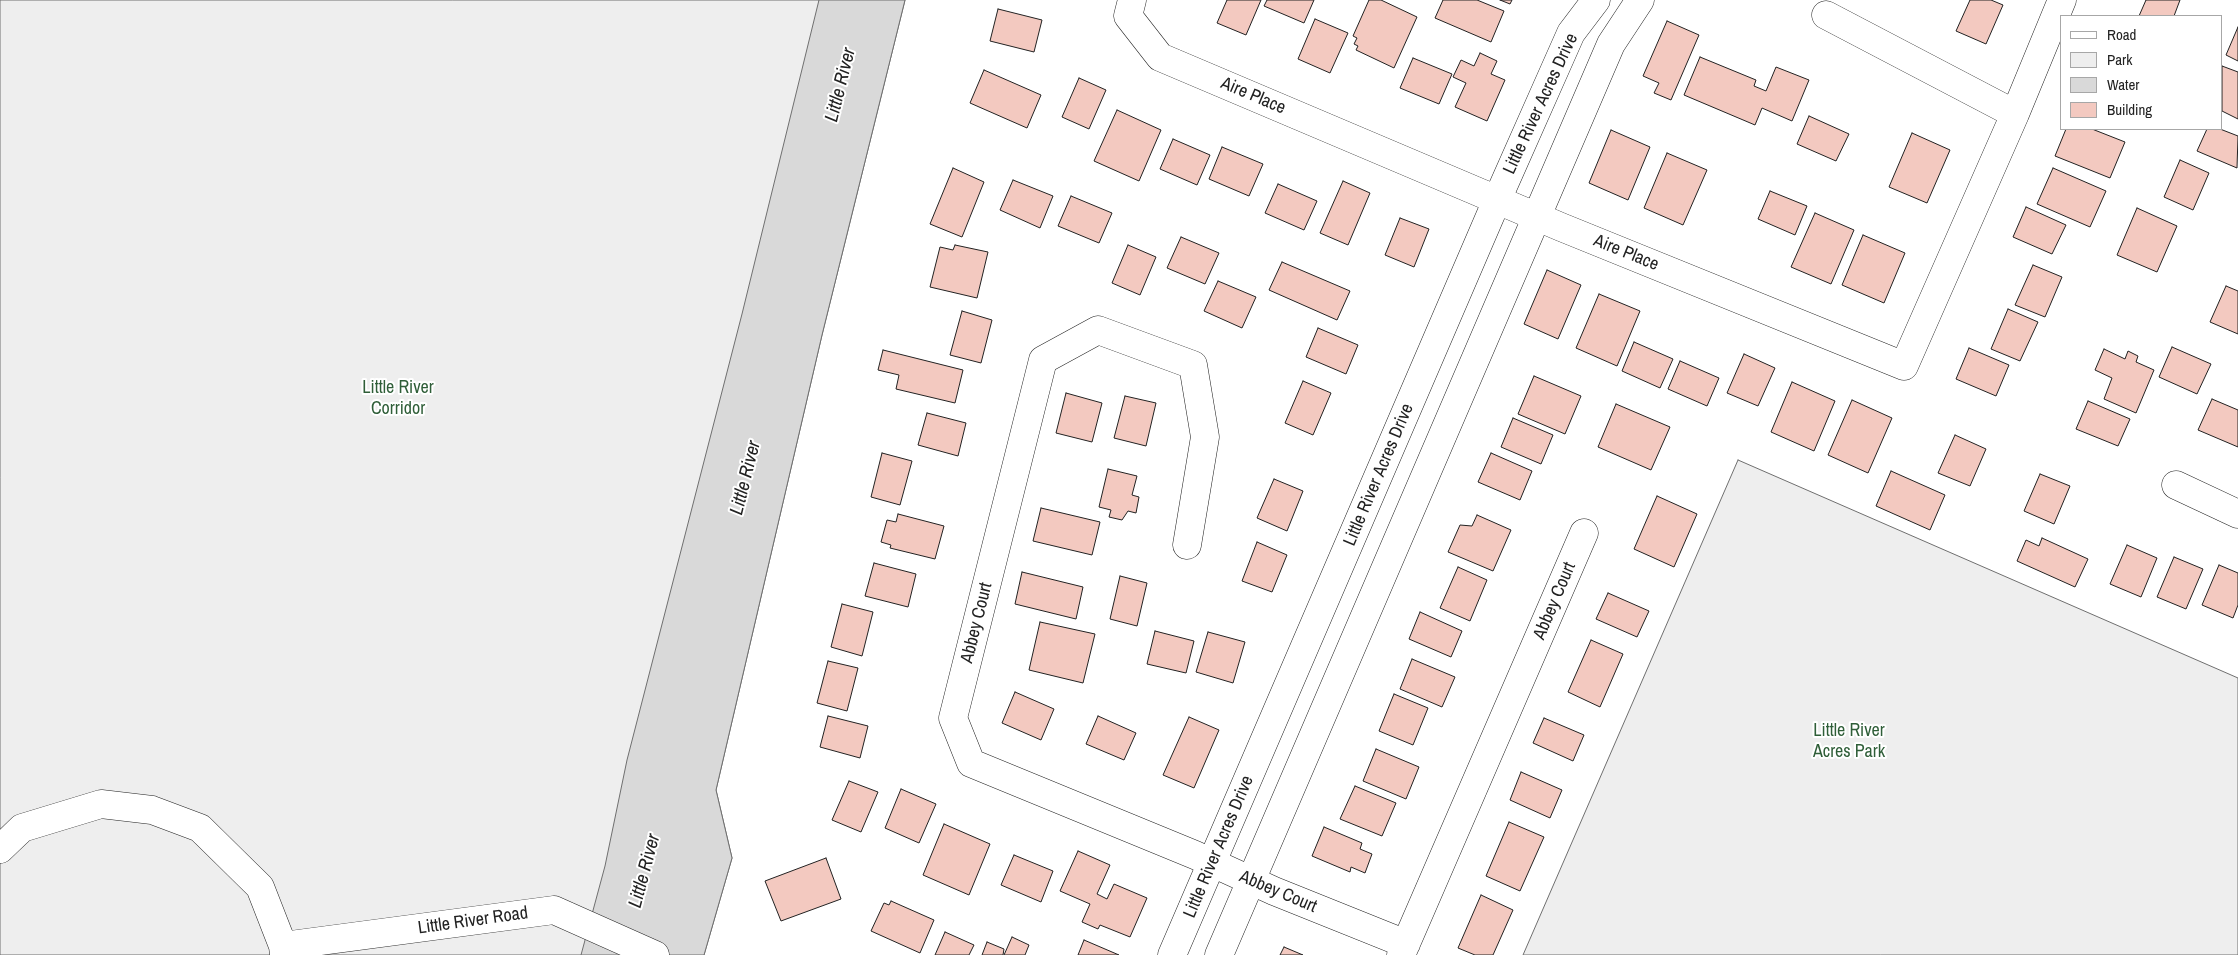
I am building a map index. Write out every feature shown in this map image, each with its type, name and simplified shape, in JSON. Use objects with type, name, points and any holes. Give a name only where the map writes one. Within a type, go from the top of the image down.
[{"type":"street","name":"Aire Place","points":[[1132,0],[1128,16],[1160,57],[1536,217],[1904,366],[2015,114],[2062,0]]},
{"type":"street","name":"Little River Acres Drive","points":[[1172,955],[1497,200],[1571,33],[1596,0]]},
{"type":"street","points":[[1219,955],[1612,44],[1640,0]]},
{"type":"street","points":[[1826,15],[2015,114]]},
{"type":"street","name":"Abbey Court","points":[[1187,545],[1205,437],[1193,364],[1098,330],[1043,360],[953,718],[971,763],[1213,863],[1404,950],[1584,534]]},
{"type":"street","points":[[2176,484],[2238,514]]},
{"type":"street","points":[[0,849],[22,828],[101,804],[152,810],[200,828],[260,887],[284,950]]},
{"type":"street","name":"Little River Road","points":[[284,950],[554,910],[655,955]]},
{"type":"green space","name":"Little River Corridor","points":[[0,0],[905,0],[822,335],[716,790],[732,858],[704,955],[0,955]]},
{"type":"green space","name":"Little River Acres Park","points":[[1738,460],[2238,678],[2238,955],[1523,955]]},
{"type":"water","name":"Little River","points":[[819,0],[905,0],[822,335],[716,790],[732,858],[704,955],[581,955],[605,866],[627,760],[742,314]]},
{"type":"building","points":[[1227,0],[1261,0],[1246,35],[1217,23]]},
{"type":"building","points":[[1267,0],[1314,0],[1304,23],[1264,6]]},
{"type":"building","points":[[1369,0],[1381,0],[1417,17],[1394,68],[1356,50],[1358,46],[1354,44],[1357,38],[1353,36]]},
{"type":"building","points":[[1443,0],[1477,0],[1504,11],[1491,42],[1435,18]]},
{"type":"building","points":[[1500,0],[1512,0],[1510,4]]},
{"type":"building","points":[[1970,0],[1991,0],[2003,5],[1986,44],[1956,31]]},
{"type":"building","points":[[2146,0],[2180,0],[2174,15],[2139,15]]},
{"type":"building","points":[[998,9],[1042,20],[1034,52],[990,41]]},
{"type":"building","points":[[1315,19],[1348,33],[1330,73],[1298,59]]},
{"type":"building","points":[[1667,21],[1699,35],[1671,100],[1654,93],[1659,83],[1643,76]]},
{"type":"building","points":[[2238,27],[2238,61],[2226,55]]},
{"type":"building","points":[[1480,53],[1497,61],[1491,74],[1505,80],[1487,121],[1455,107],[1466,83],[1453,77],[1461,60],[1474,66]]},
{"type":"building","points":[[1700,57],[1756,80],[1754,86],[1766,91],[1776,67],[1809,80],[1792,121],[1762,108],[1755,125],[1684,95]]},
{"type":"building","points":[[1413,58],[1452,74],[1439,104],[1400,88]]},
{"type":"building","points":[[2223,66],[2238,72],[2238,119],[2223,112]]},
{"type":"building","points":[[984,70],[1041,95],[1027,128],[970,103]]},
{"type":"building","points":[[1079,78],[1106,90],[1089,129],[1062,117]]},
{"type":"building","points":[[1117,110],[1161,130],[1139,181],[1094,161]]},
{"type":"building","points":[[1809,116],[1849,134],[1836,161],[1797,144]]},
{"type":"building","points":[[1611,130],[1650,147],[1628,200],[1589,183]]},
{"type":"building","points":[[2066,130],[2095,130],[2125,142],[2110,178],[2055,156]]},
{"type":"building","points":[[2207,130],[2223,130],[2238,136],[2237,168],[2197,151]]},
{"type":"building","points":[[1912,133],[1950,150],[1927,203],[1889,187]]},
{"type":"building","points":[[1173,139],[1210,155],[1197,185],[1160,169]]},
{"type":"building","points":[[1222,147],[1263,164],[1249,196],[1209,179]]},
{"type":"building","points":[[1667,153],[1707,170],[1683,225],[1644,208]]},
{"type":"building","points":[[2180,160],[2209,173],[2193,210],[2164,197]]},
{"type":"building","points":[[953,168],[984,182],[962,237],[930,224]]},
{"type":"building","points":[[2053,168],[2106,191],[2090,227],[2037,204]]},
{"type":"building","points":[[1013,180],[1053,196],[1040,228],[1000,210]]},
{"type":"building","points":[[1343,181],[1370,193],[1348,245],[1320,233]]},
{"type":"building","points":[[1278,184],[1317,201],[1304,230],[1265,213]]},
{"type":"building","points":[[1770,191],[1807,206],[1795,235],[1758,219]]},
{"type":"building","points":[[1071,196],[1112,213],[1099,243],[1058,226]]},
{"type":"building","points":[[2026,207],[2066,225],[2052,254],[2013,237]]},
{"type":"building","points":[[2137,208],[2177,226],[2157,272],[2117,255]]},
{"type":"building","points":[[1815,213],[1854,230],[1831,284],[1791,267]]},
{"type":"building","points":[[1400,218],[1429,229],[1414,267],[1385,255]]},
{"type":"building","points":[[1863,235],[1905,253],[1884,303],[1842,285]]},
{"type":"building","points":[[1181,237],[1219,253],[1205,284],[1167,268]]},
{"type":"building","points":[[955,245],[988,252],[977,298],[930,287],[940,247],[953,250]]},
{"type":"building","points":[[1128,245],[1156,257],[1140,295],[1112,283]]},
{"type":"building","points":[[1282,262],[1350,291],[1337,320],[1269,290]]},
{"type":"building","points":[[2033,265],[2062,277],[2045,317],[2015,305]]},
{"type":"building","points":[[1547,270],[1581,285],[1558,339],[1524,324]]},
{"type":"building","points":[[1218,281],[1256,297],[1242,328],[1204,311]]},
{"type":"building","points":[[2226,286],[2238,291],[2238,334],[2210,322]]},
{"type":"building","points":[[1599,294],[1640,311],[1617,366],[1576,348]]},
{"type":"building","points":[[2008,309],[2038,322],[2020,361],[1991,349]]},
{"type":"building","points":[[962,311],[992,320],[981,363],[950,355]]},
{"type":"building","points":[[1318,328],[1358,345],[1346,374],[1306,357]]},
{"type":"building","points":[[1634,342],[1673,359],[1660,388],[1622,371]]},
{"type":"building","points":[[2172,347],[2211,364],[2197,394],[2159,377]]},
{"type":"building","points":[[1969,348],[2009,365],[1996,396],[1956,379]]},
{"type":"building","points":[[2104,349],[2125,359],[2128,351],[2138,356],[2136,362],[2154,370],[2136,413],[2104,399],[2112,378],[2095,370]]},
{"type":"building","points":[[883,350],[963,370],[955,403],[896,389],[899,375],[878,370]]},
{"type":"building","points":[[1744,354],[1775,368],[1758,406],[1727,393]]},
{"type":"building","points":[[1680,361],[1719,378],[1707,406],[1668,389]]},
{"type":"building","points":[[1534,376],[1581,396],[1565,434],[1518,414]]},
{"type":"building","points":[[1303,381],[1331,393],[1313,435],[1285,423]]},
{"type":"building","points":[[1792,382],[1835,401],[1814,451],[1771,432]]},
{"type":"building","points":[[1066,393],[1102,403],[1092,442],[1056,433]]},
{"type":"building","points":[[1125,396],[1156,403],[1146,446],[1114,438]]},
{"type":"building","points":[[2212,399],[2238,410],[2238,447],[2198,430]]},
{"type":"building","points":[[1852,400],[1892,418],[1868,473],[1828,455]]},
{"type":"building","points":[[2088,401],[2130,419],[2118,446],[2076,429]]},
{"type":"building","points":[[1616,404],[1670,427],[1651,470],[1598,447]]},
{"type":"building","points":[[927,413],[966,423],[958,456],[918,445]]},
{"type":"building","points":[[1513,418],[1553,435],[1541,464],[1501,447]]},
{"type":"building","points":[[1955,435],[1986,449],[1970,486],[1938,473]]},
{"type":"building","points":[[882,453],[912,461],[900,505],[871,497]]},
{"type":"building","points":[[1491,453],[1532,471],[1520,500],[1478,482]]},
{"type":"building","points":[[1108,469],[1137,476],[1132,495],[1139,497],[1136,513],[1128,511],[1122,520],[1109,517],[1111,510],[1099,507]]},
{"type":"building","points":[[1891,471],[1945,495],[1930,530],[1876,506]]},
{"type":"building","points":[[2040,474],[2070,486],[2054,524],[2024,511]]},
{"type":"building","points":[[1274,479],[1303,491],[1287,531],[1257,518]]},
{"type":"building","points":[[1657,496],[1697,514],[1674,567],[1634,549]]},
{"type":"building","points":[[1041,508],[1100,522],[1092,555],[1033,541]]},
{"type":"building","points":[[898,514],[944,526],[935,559],[890,548],[891,545],[881,542],[887,520],[896,522]]},
{"type":"building","points":[[1477,515],[1511,530],[1493,571],[1448,552],[1460,525],[1472,526]]},
{"type":"building","points":[[2042,538],[2088,559],[2075,587],[2017,561],[2026,540],[2039,546]]},
{"type":"building","points":[[1257,542],[1287,555],[1272,592],[1242,581]]},
{"type":"building","points":[[2127,545],[2157,558],[2141,597],[2110,584]]},
{"type":"building","points":[[2174,557],[2203,569],[2186,609],[2157,597]]},
{"type":"building","points":[[874,563],[916,574],[908,607],[865,596]]},
{"type":"building","points":[[2219,565],[2238,573],[2238,605],[2233,618],[2202,605]]},
{"type":"building","points":[[1458,567],[1487,580],[1470,621],[1440,608]]},
{"type":"building","points":[[1022,572],[1083,587],[1076,619],[1015,604]]},
{"type":"building","points":[[1120,576],[1147,583],[1137,626],[1110,619]]},
{"type":"building","points":[[1608,593],[1649,611],[1637,637],[1596,619]]},
{"type":"building","points":[[842,604],[873,612],[862,656],[831,647]]},
{"type":"building","points":[[1420,612],[1462,631],[1451,657],[1409,639]]},
{"type":"building","points":[[1040,622],[1095,634],[1083,683],[1029,670]]},
{"type":"building","points":[[1155,631],[1194,641],[1186,673],[1147,664]]},
{"type":"building","points":[[1208,632],[1245,642],[1233,683],[1196,672]]},
{"type":"building","points":[[1591,640],[1623,654],[1600,707],[1568,692]]},
{"type":"building","points":[[1412,659],[1455,677],[1442,707],[1400,689]]},
{"type":"building","points":[[828,661],[858,668],[847,711],[817,703]]},
{"type":"building","points":[[1015,692],[1054,709],[1041,740],[1002,723]]},
{"type":"building","points":[[1394,694],[1428,708],[1413,745],[1379,731]]},
{"type":"building","points":[[828,716],[868,726],[860,758],[820,747]]},
{"type":"building","points":[[1098,716],[1136,733],[1124,760],[1086,744]]},
{"type":"building","points":[[1189,717],[1219,730],[1194,788],[1163,775]]},
{"type":"building","points":[[1544,718],[1584,735],[1573,761],[1533,743]]},
{"type":"building","points":[[1376,749],[1419,767],[1406,799],[1363,781]]},
{"type":"building","points":[[1521,772],[1562,790],[1550,818],[1510,800]]},
{"type":"building","points":[[849,781],[878,792],[861,832],[832,820]]},
{"type":"building","points":[[1355,786],[1396,803],[1382,836],[1340,819]]},
{"type":"building","points":[[901,789],[936,804],[919,843],[885,828]]},
{"type":"building","points":[[1509,822],[1544,837],[1520,891],[1486,876]]},
{"type":"building","points":[[944,824],[990,844],[969,895],[923,875]]},
{"type":"building","points":[[1324,827],[1362,843],[1360,849],[1372,854],[1365,873],[1351,867],[1350,872],[1312,856]]},
{"type":"building","points":[[1078,851],[1110,865],[1097,894],[1107,899],[1114,884],[1147,898],[1130,937],[1100,925],[1098,929],[1082,922],[1090,904],[1060,891]]},
{"type":"building","points":[[1014,855],[1053,871],[1041,902],[1001,885]]},
{"type":"building","points":[[826,858],[841,899],[781,921],[765,881]]},
{"type":"building","points":[[1481,895],[1513,910],[1493,955],[1475,955],[1458,948]]},
{"type":"building","points":[[891,901],[934,920],[920,953],[871,931],[884,903],[889,905]]},
{"type":"building","points":[[945,932],[974,945],[969,955],[935,955]]},
{"type":"building","points":[[1012,937],[1029,945],[1025,955],[1004,955]]},
{"type":"building","points":[[1084,940],[1119,955],[1078,955]]},
{"type":"building","points":[[987,942],[1004,949],[1003,955],[982,955]]},
{"type":"building","points":[[1284,947],[1303,955],[1280,955]]}]
